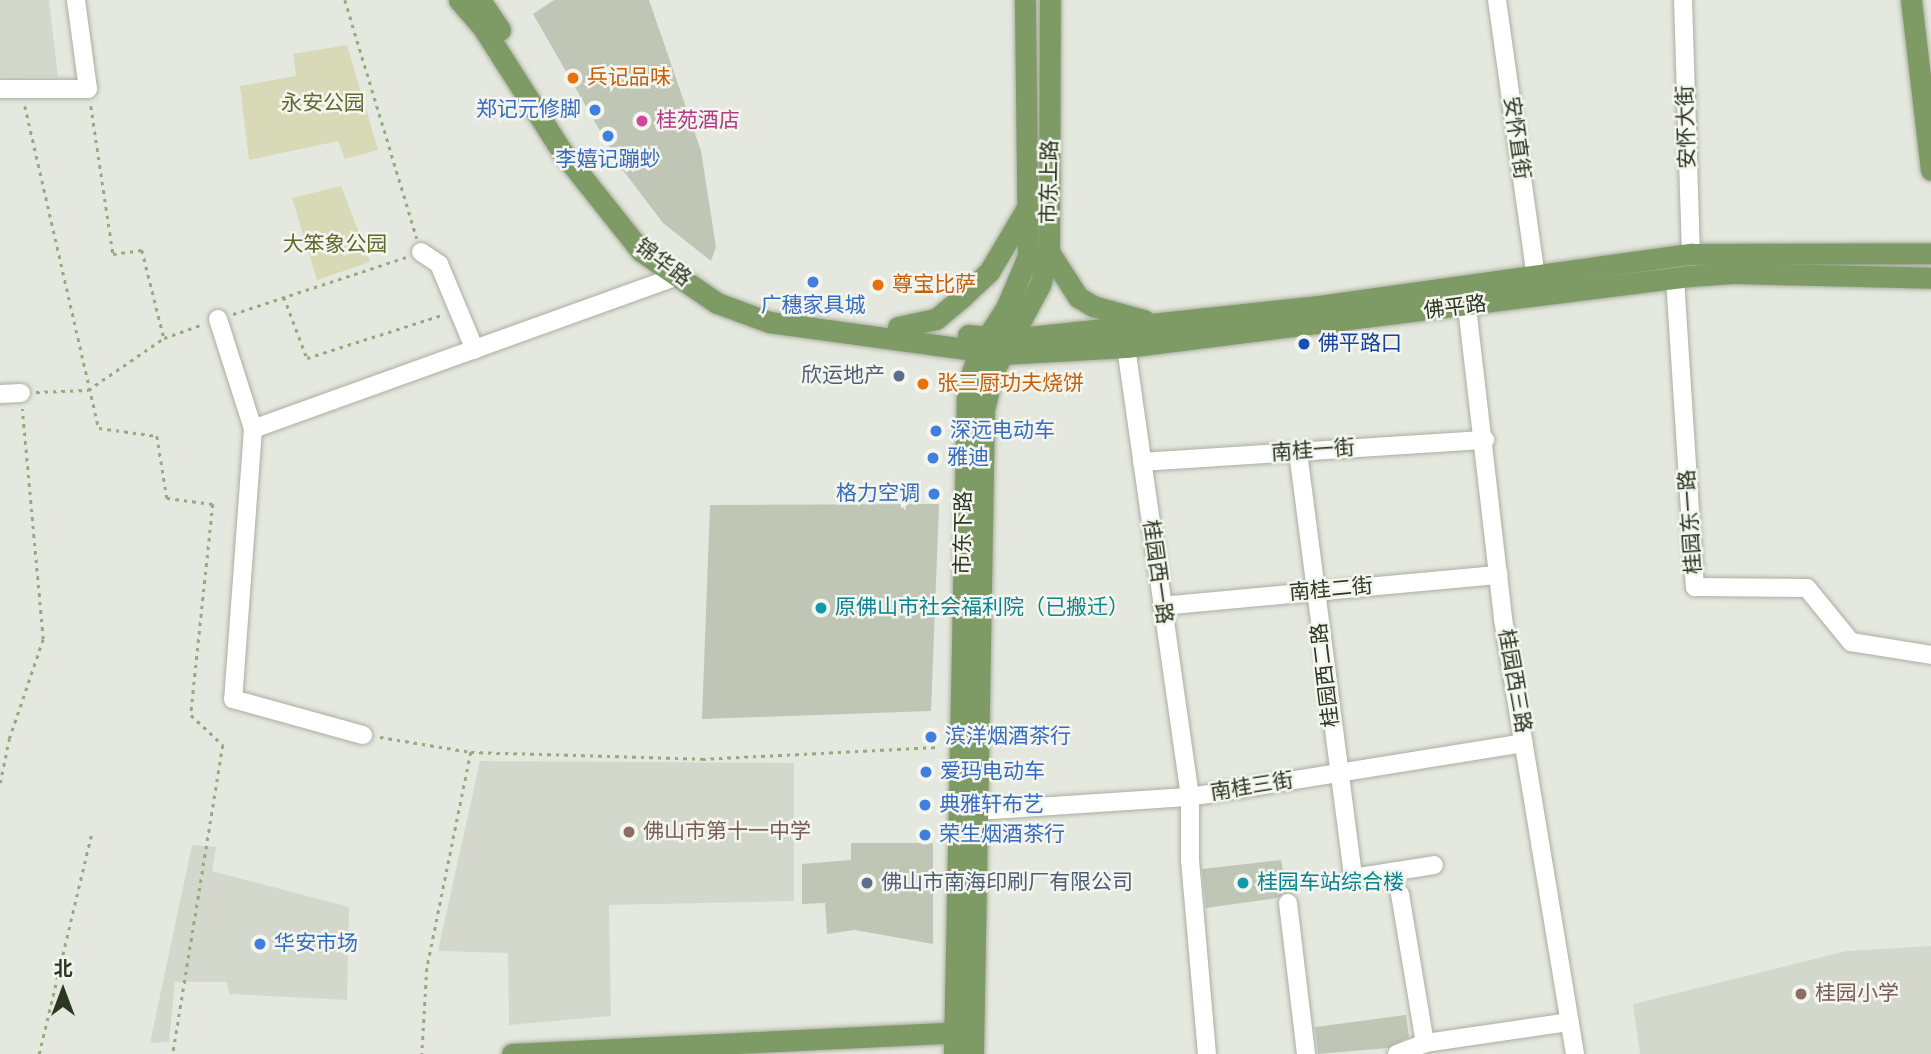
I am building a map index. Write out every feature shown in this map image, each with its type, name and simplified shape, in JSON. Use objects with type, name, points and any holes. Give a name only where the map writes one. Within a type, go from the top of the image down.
[{"type":"main road","name":"锦华路","points":[[459,0],[482,26],[563,153],[640,251],[717,303],[769,322],[983,344]]},
{"type":"main road","name":"锦华路","points":[[480,0],[609,194],[651,246],[714,290],[769,310],[898,327],[983,344]]},
{"type":"main road","name":"市东上路","points":[[983,344],[1006,308],[1028,256],[1025,0]]},
{"type":"main road","name":"市东上路","points":[[1006,346],[1040,285],[1049,251],[1049,0]]},
{"type":"main road","points":[[1912,0],[1931,170]]},
{"type":"main road","points":[[898,327],[936,319],[964,296],[995,264],[1028,206]]},
{"type":"main road","points":[[1049,251],[1078,297],[1093,306],[1157,323]]},
{"type":"main road","name":"佛平路","points":[[1006,346],[1157,323],[1691,254],[1931,253]]},
{"type":"main road","name":"佛平路","points":[[983,344],[1126,347],[1733,273],[1931,278]]},
{"type":"main road","name":"市东下路","points":[[973,1054],[964,1032],[966,408],[983,344]]},
{"type":"main road","name":"市东下路","points":[[954,1054],[964,1032],[978,811],[984,410],[987,388],[1006,346]]},
{"type":"main road","points":[[512,1054],[680,1049],[964,1032]]},
{"type":"street","points":[[0,89],[88,89],[76,0]]},
{"type":"street","name":"安怀直街","points":[[1497,0],[1536,276]]},
{"type":"street","name":"安怀大街","points":[[1683,0],[1691,254]]},
{"type":"street","points":[[421,252],[439,264],[475,350]]},
{"type":"street","points":[[253,429],[678,276]]},
{"type":"street","name":"桂园东一路","points":[[1675,279],[1695,587],[1807,588],[1851,642],[1931,655]]},
{"type":"street","name":"桂园西三路","points":[[1467,307],[1485,440],[1499,575],[1575,1054]]},
{"type":"street","points":[[218,319],[253,429],[233,699],[363,735]]},
{"type":"street","name":"桂园西一路","points":[[1126,347],[1190,797],[1190,860],[1207,1054]]},
{"type":"street","points":[[0,394],[21,393]]},
{"type":"street","name":"南桂一街","points":[[1142,462],[1485,440]]},
{"type":"street","name":"桂园西二路","points":[[1298,452],[1353,878],[1434,865]]},
{"type":"street","name":"南桂二街","points":[[1162,606],[1499,575]]},
{"type":"street","name":"南桂三街","points":[[978,811],[1190,797],[1524,743]]},
{"type":"street","points":[[1400,894],[1410,1051],[1569,1022]]},
{"type":"street","points":[[1288,903],[1306,1054]]},
{"type":"path","points":[[0,783],[9,739],[43,639],[21,393],[88,390],[164,338],[421,252],[345,0]]},
{"type":"path","points":[[21,89],[88,390],[99,428],[157,436],[167,498],[213,504],[191,715],[223,745],[173,1054]]},
{"type":"path","points":[[88,89],[113,254],[142,250],[164,338]]},
{"type":"path","points":[[284,297],[307,358],[459,310]]},
{"type":"path","points":[[363,735],[471,752],[702,759],[937,747]]},
{"type":"path","points":[[422,1054],[428,968],[471,752]]},
{"type":"path","points":[[39,1054],[91,835]]},
{"type":"shaded area","points":[[0,0],[49,0],[58,77],[0,76]]},
{"type":"shaded area","name":"佛山市第十一中学","points":[[480,761],[794,763],[794,901],[609,905],[611,1016],[509,1025],[508,953],[438,951]]},
{"type":"shaded area","name":"华安市场","points":[[192,845],[216,847],[212,871],[349,907],[347,1000],[229,994],[227,982],[175,982],[169,1042],[150,1043]]},
{"type":"shaded area","name":"桂园小学","points":[[1931,946],[1931,1054],[1640,1054],[1633,1004],[1847,951]]},
{"type":"green space","name":"永安公园","points":[[347,45],[378,150],[345,159],[338,141],[249,160],[240,86],[296,76],[293,54]]},
{"type":"green space","name":"大笨象公园","points":[[341,186],[370,262],[317,280],[292,198]]},
{"type":"building","name":"桂苑酒店","points":[[554,0],[649,0],[701,151],[716,247],[711,261],[663,223],[622,169],[533,14]]},
{"type":"building","name":"原佛山市社会福利院（已搬迁）","points":[[939,504],[931,711],[702,719],[710,505]]},
{"type":"building","name":"佛山市南海印刷厂有限公司","points":[[851,843],[933,843],[933,944],[855,930],[827,934],[825,903],[802,904],[802,864],[851,860]]},
{"type":"building","name":"桂园车站综合楼","points":[[1281,860],[1287,892],[1278,898],[1206,908],[1202,869]]},
{"type":"building","points":[[1406,1015],[1409,1037],[1388,1048],[1318,1054],[1315,1027]]},
{"type":"place","name":"兵记品味","points":[[573,78]]},
{"type":"place","name":"郑记元修脚","points":[[595,110]]},
{"type":"place","name":"桂苑酒店","points":[[642,121]]},
{"type":"place","name":"李嬉记蹦䖢","points":[[608,136]]},
{"type":"place","name":"广穗家具城","points":[[813,282]]},
{"type":"place","name":"尊宝比萨","points":[[878,285]]},
{"type":"place","name":"佛平路口","points":[[1304,344]]},
{"type":"place","name":"欣运地产","points":[[899,376]]},
{"type":"place","name":"张三厨功夫烧饼","points":[[923,384]]},
{"type":"place","name":"深远电动车","points":[[936,431]]},
{"type":"place","name":"雅迪","points":[[933,458]]},
{"type":"place","name":"格力空调","points":[[934,494]]},
{"type":"place","name":"原佛山市社会福利院（已搬迁）","points":[[821,608]]},
{"type":"place","name":"滨洋烟酒茶行","points":[[931,737]]},
{"type":"place","name":"爱玛电动车","points":[[926,772]]},
{"type":"place","name":"典雅轩布艺","points":[[925,805]]},
{"type":"place","name":"佛山市第十一中学","points":[[629,832]]},
{"type":"place","name":"荣生烟酒茶行","points":[[925,835]]},
{"type":"place","name":"佛山市南海印刷厂有限公司","points":[[867,883]]},
{"type":"place","name":"桂园车站综合楼","points":[[1243,883]]},
{"type":"place","name":"华安市场","points":[[260,944]]},
{"type":"place","name":"桂园小学","points":[[1801,994]]}]
